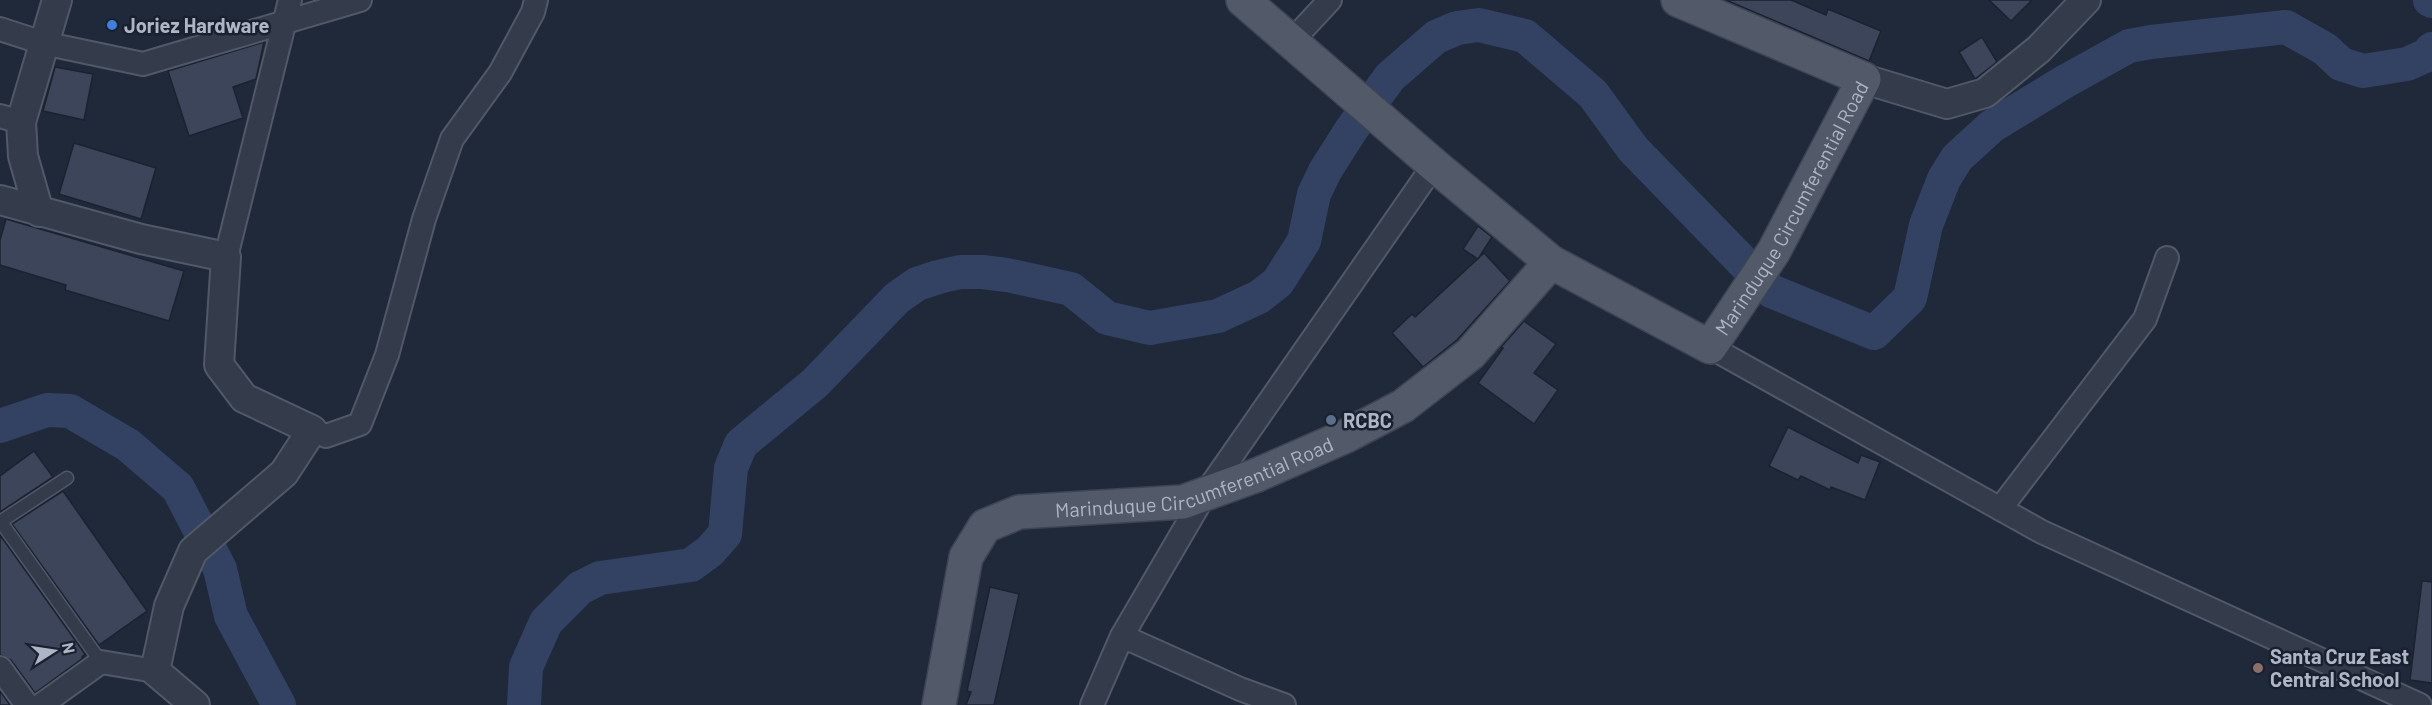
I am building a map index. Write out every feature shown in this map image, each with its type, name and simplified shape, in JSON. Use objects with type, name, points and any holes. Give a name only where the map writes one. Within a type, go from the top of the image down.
[{"type":"main road","points":[[1243,0],[1434,165],[1551,262]]},
{"type":"main road","name":"Marinduque Circumferential Road","points":[[939,705],[966,557],[985,526],[1019,512],[1183,502],[1257,475],[1346,436],[1403,406],[1470,354],[1551,262],[1710,347],[1774,251],[1864,79],[1678,0]]},
{"type":"street","points":[[39,212],[11,119],[43,42],[57,0]]},
{"type":"street","points":[[0,29],[43,42],[143,64],[287,10],[360,0]]},
{"type":"street","points":[[287,10],[226,257],[219,365],[244,398],[326,436],[360,424],[387,355],[424,219],[452,139],[500,73],[533,12],[536,0]]},
{"type":"street","points":[[1291,42],[1330,0]]},
{"type":"street","points":[[1864,79],[1947,104],[1985,93],[2039,49],[2086,0]]},
{"type":"street","points":[[1092,705],[1122,636],[1206,494],[1434,165]]},
{"type":"street","points":[[0,200],[141,238],[226,257]]},
{"type":"street","points":[[2000,509],[2145,318],[2168,258]]},
{"type":"street","points":[[1710,347],[2042,532],[2420,705]]},
{"type":"street","points":[[155,671],[169,606],[193,551],[284,473],[312,430]]},
{"type":"street","points":[[1122,636],[1238,697],[1284,705]]},
{"type":"street","points":[[41,705],[100,662],[155,671],[195,705]]},
{"type":"street","points":[[0,668],[27,705]]},
{"type":"lane","points":[[67,478],[0,522],[100,662]]},
{"type":"building","points":[[1726,0],[1791,0],[1826,15],[1828,9],[1881,31],[1869,61]]},
{"type":"building","points":[[1989,0],[2032,0],[2011,21]]},
{"type":"building","points":[[1982,37],[1997,62],[1975,79],[1959,52]]},
{"type":"building","points":[[264,42],[256,79],[233,87],[243,118],[189,136],[168,71]]},
{"type":"building","points":[[55,67],[93,74],[84,120],[43,111]]},
{"type":"building","points":[[74,143],[156,168],[141,219],[59,194]]},
{"type":"building","points":[[6,219],[184,271],[169,321],[65,290],[66,285],[0,265],[0,240]]},
{"type":"building","points":[[1478,226],[1492,237],[1478,259],[1463,249]]},
{"type":"building","points":[[1484,253],[1510,281],[1457,340],[1423,367],[1392,333],[1412,314],[1415,317]]},
{"type":"building","points":[[1524,321],[1556,344],[1534,373],[1558,390],[1534,424],[1478,383],[1503,348],[1501,347]]},
{"type":"building","points":[[1788,427],[1858,463],[1861,455],[1880,462],[1865,500],[1831,487],[1830,490],[1801,476],[1798,480],[1769,466]]},
{"type":"building","points":[[34,451],[53,477],[0,512],[0,476]]},
{"type":"building","points":[[63,491],[147,611],[99,645],[12,524]]},
{"type":"building","points":[[0,535],[85,654],[83,658],[35,693],[11,660],[0,655]]},
{"type":"building","points":[[2422,581],[2432,582],[2432,683],[2410,680]]},
{"type":"building","points":[[990,587],[1019,594],[994,705],[966,705],[971,692],[967,691]]},
{"type":"building","points":[[0,691],[10,705],[0,705]]},
{"type":"waterway","points":[[524,705],[526,667],[546,622],[580,588],[600,578],[691,565],[710,551],[725,534],[731,468],[741,444],[815,383],[897,298],[917,284],[938,277],[960,272],[982,272],[1071,289],[1107,318],[1150,328],[1218,316],[1259,297],[1278,282],[1304,241],[1314,194],[1325,171],[1351,130],[1390,77],[1436,37],[1457,28],[1479,25],[1525,36],[1593,94],[1633,149],[1771,291],[1874,333],[1910,298],[1926,225],[1944,179],[1957,158],[1992,126],[2129,46],[2286,27],[2325,49],[2341,64],[2363,71],[2407,64],[2427,55],[2432,49]]},
{"type":"waterway","points":[[0,426],[47,410],[70,411],[128,445],[178,488],[220,569],[231,616],[279,705]]},
{"type":"place","name":"Joriez Hardware","points":[[112,25]]},
{"type":"place","name":"RCBC","points":[[1331,420]]},
{"type":"place","name":"Santa Cruz East Central School","points":[[2258,668]]}]
